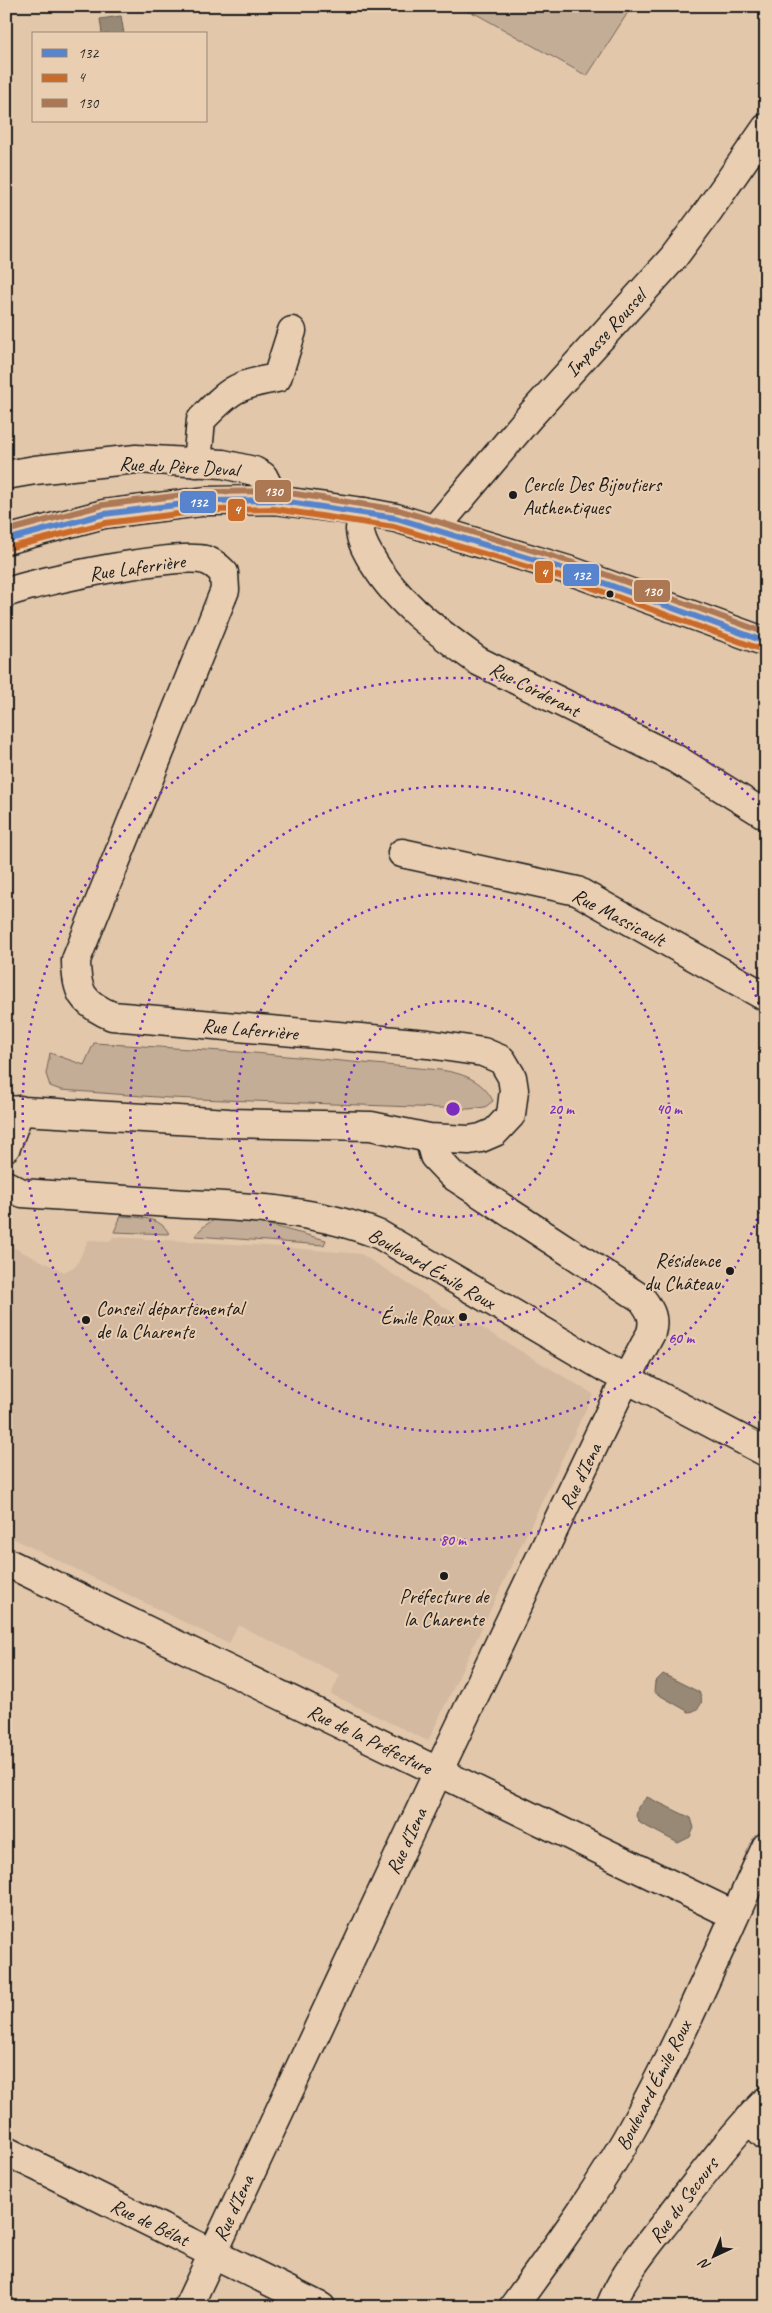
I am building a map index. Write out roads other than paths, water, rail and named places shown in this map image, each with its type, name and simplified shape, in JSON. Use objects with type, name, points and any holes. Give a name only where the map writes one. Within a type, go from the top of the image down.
[{"type":"street","name":"Impasse Roussel","points":[[434,530],[530,416],[672,258],[709,210],[766,128]]},
{"type":"street","points":[[197,462],[201,420],[236,387],[250,382],[277,378],[292,332]]},
{"type":"street","name":"Rue du Père Deval","points":[[6,475],[136,459],[223,464],[254,470],[263,476],[275,500]]},
{"type":"street","points":[[6,540],[104,514],[208,501],[275,500],[364,512],[434,530],[571,571],[766,642]]},
{"type":"street","name":"Rue Corderant","points":[[364,512],[360,531],[363,545],[377,571],[402,601],[450,640],[478,661],[676,759],[766,815]]},
{"type":"street","name":"Rue Laferrière","points":[[6,593],[17,588],[78,575],[179,558],[205,560],[224,573],[225,590],[76,960],[76,980],[80,993],[86,1001],[98,1010],[112,1016],[428,1044],[483,1052],[502,1060],[512,1078],[514,1090],[511,1115],[506,1123],[495,1132],[481,1138],[469,1140],[429,1138],[371,1126],[230,1123],[13,1110],[6,1147]]},
{"type":"street","name":"Rue Massicault","points":[[402,853],[577,891],[766,998]]},
{"type":"street","name":"Rue d'Iena","points":[[188,2307],[212,2252],[438,1772],[627,1378],[651,1332],[654,1322],[651,1310],[642,1299],[452,1175],[434,1156],[429,1138]]},
{"type":"street","name":"Boulevard Émile Roux","points":[[6,1185],[22,1192],[243,1207],[302,1213],[354,1224],[380,1235],[541,1331],[766,1452]]},
{"type":"street","name":"Rue de la Préfecture","points":[[6,1562],[734,1915]]},
{"type":"street","name":"Boulevard Émile Roux","points":[[513,2307],[584,2210],[638,2119],[670,2058],[766,1847]]},
{"type":"street","name":"Rue du Secours","points":[[610,2307],[616,2293],[646,2247],[725,2144],[760,2119]]},
{"type":"street","name":"Rue de Bélat","points":[[6,2151],[321,2307]]},
{"type":"place","name":"Cercle Des Bijoutiers Authentiques","points":[[513,495]]},
{"type":"place","name":"Résidence du Château","points":[[730,1271]]},
{"type":"place","name":"Émile Roux","points":[[463,1317]]},
{"type":"place","name":"Conseil départemental de la Charente","points":[[86,1320]]},
{"type":"place","name":"Préfecture de la Charente","points":[[444,1576]]}]
